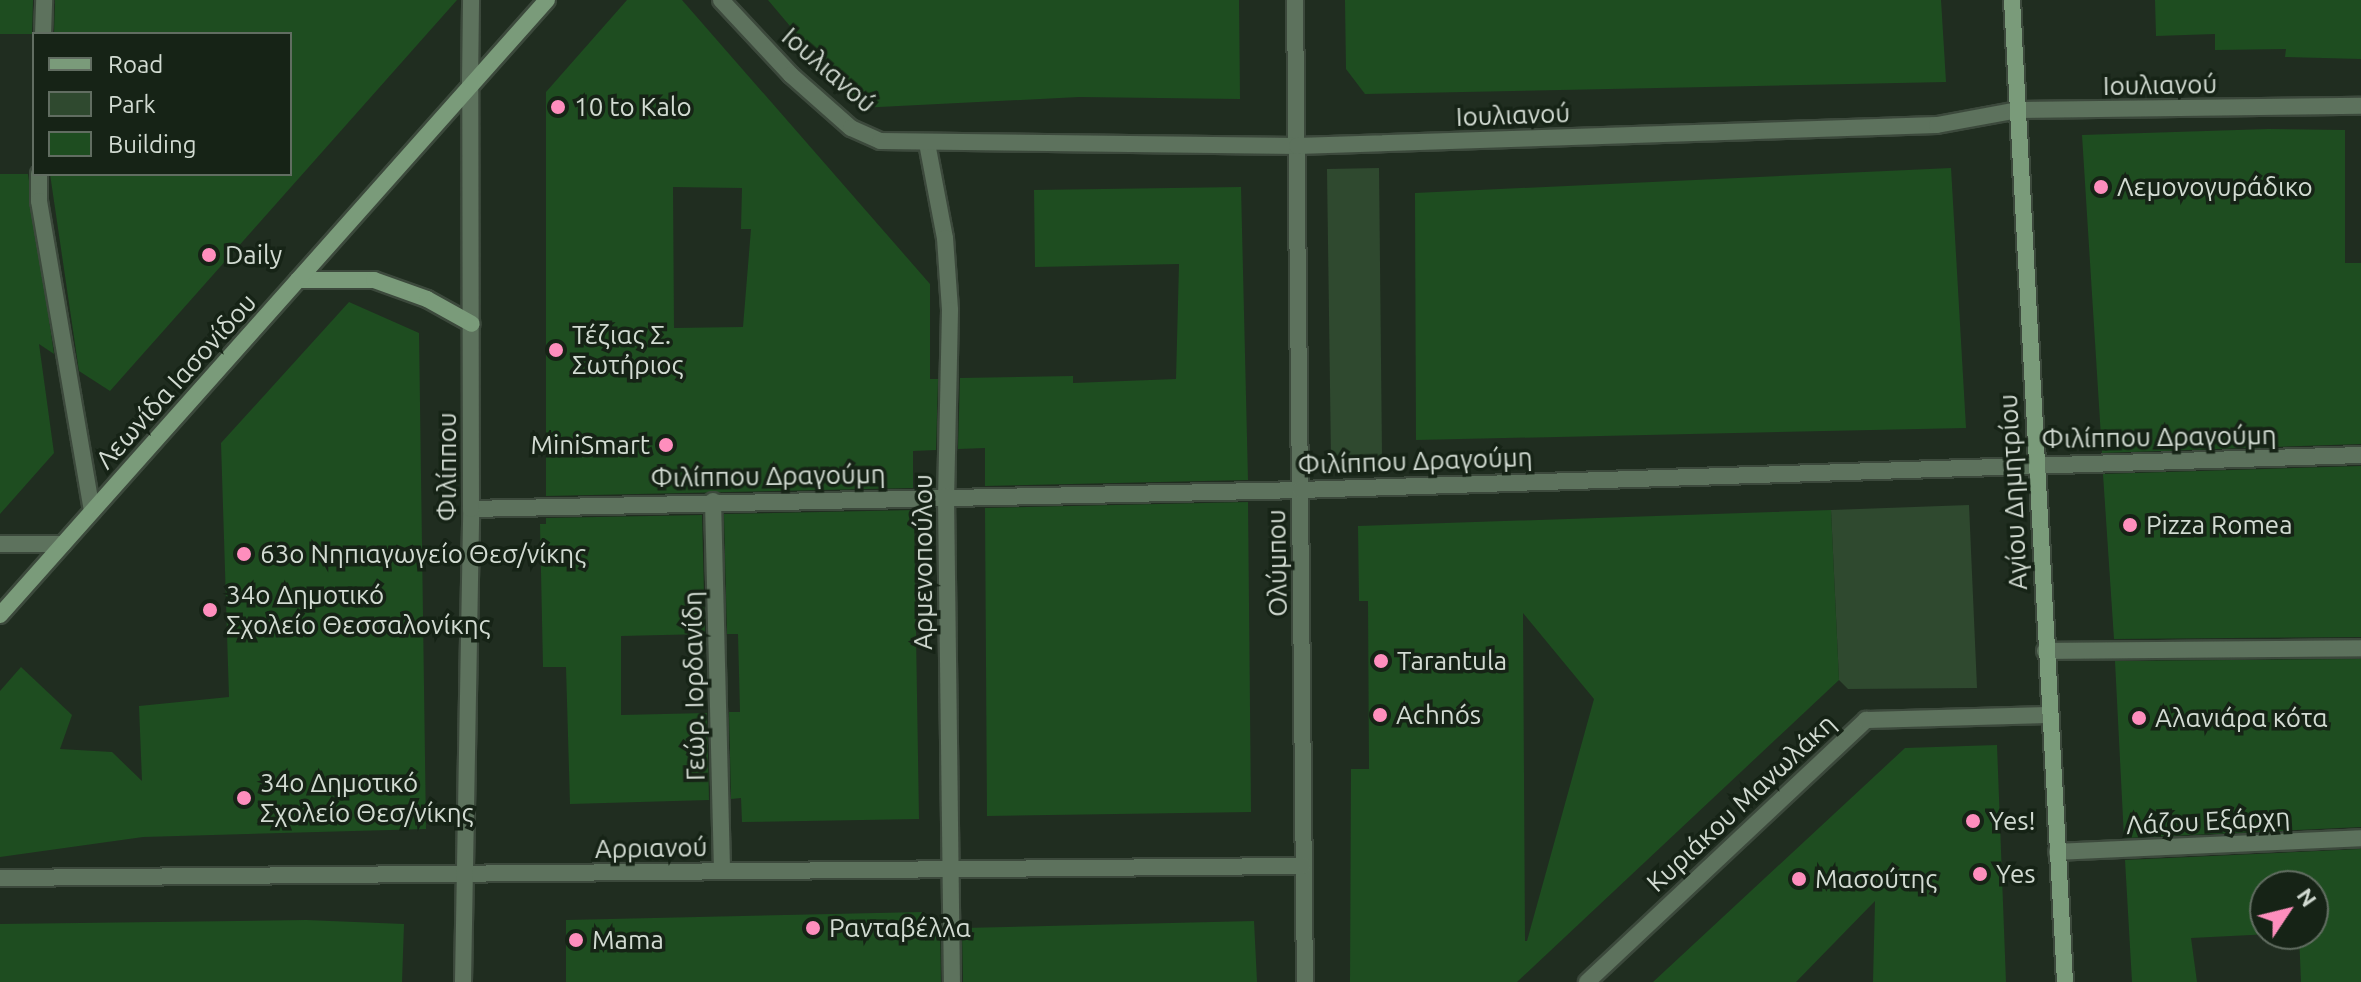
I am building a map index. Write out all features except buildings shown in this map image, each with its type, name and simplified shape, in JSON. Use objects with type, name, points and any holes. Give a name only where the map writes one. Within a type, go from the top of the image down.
[{"type":"main road","name":"Λεωνίδα Ιασονίδου","points":[[0,615],[547,0]]},
{"type":"main road","name":"Αγίου Δημητρίου","points":[[2012,0],[2065,982]]},
{"type":"main road","points":[[298,280],[374,280],[427,299],[472,324]]},
{"type":"street","points":[[43,32],[44,0]]},
{"type":"street","name":"Φιλίππου","points":[[463,982],[471,509],[471,0]]},
{"type":"street","name":"Ιουλιανού","points":[[721,0],[791,75],[851,128],[880,141],[1297,146],[1937,125],[2018,110],[2361,106]]},
{"type":"street","name":"Ολύμπου","points":[[1295,0],[1305,982]]},
{"type":"street","name":"Αρμενοπούλου","points":[[927,143],[945,238],[950,310],[946,496],[952,982]]},
{"type":"street","points":[[39,176],[39,201],[92,512]]},
{"type":"street","name":"Φιλίππου Δραγούμη","points":[[471,509],[713,501],[1300,490],[2361,455]]},
{"type":"street","name":"Γεώρ. Ιορδανίδη","points":[[713,501],[722,871]]},
{"type":"street","points":[[0,544],[63,544]]},
{"type":"street","points":[[2045,651],[2361,648]]},
{"type":"street","name":"Κυριάκου Μανωλάκη","points":[[1587,982],[1866,720],[2049,715]]},
{"type":"street","name":"Λάζου Εξάρχη","points":[[2057,852],[2361,838]]},
{"type":"street","name":"Αρριανού","points":[[0,878],[1303,866]]},
{"type":"green space","points":[[1379,168],[1382,457],[1331,459],[1327,169]]},
{"type":"green space","points":[[1969,505],[1977,688],[1848,689],[1839,680],[1831,510]]},
{"type":"place","name":"10 to Kalo","points":[[558,107]]},
{"type":"place","name":"Λεμονογυράδικο","points":[[2101,187]]},
{"type":"place","name":"Daily","points":[[209,255]]},
{"type":"place","name":"Τέζιας Σ. Σωτἠριος","points":[[556,350]]},
{"type":"place","name":"MiniSmart","points":[[666,445]]},
{"type":"place","name":"Pizza Romea","points":[[2130,525]]},
{"type":"place","name":"63ο Νηπιαγωγείο Θεσ/νίκης","points":[[244,554]]},
{"type":"place","name":"34ο Δημοτικό Σχολείο Θεσσαλονίκης","points":[[210,610]]},
{"type":"place","name":"Tarantula","points":[[1381,661]]},
{"type":"place","name":"Achnós","points":[[1380,715]]},
{"type":"place","name":"Αλανιάρα κότα","points":[[2139,718]]},
{"type":"place","name":"34ο Δημοτικό Σχολείο Θεσ/νίκης","points":[[244,798]]},
{"type":"place","name":"Yes!","points":[[1973,821]]},
{"type":"place","name":"Yes","points":[[1980,874]]},
{"type":"place","name":"Μασούτης","points":[[1799,879]]},
{"type":"place","name":"Ρανταβέλλα","points":[[813,928]]},
{"type":"place","name":"Mama","points":[[576,940]]}]
